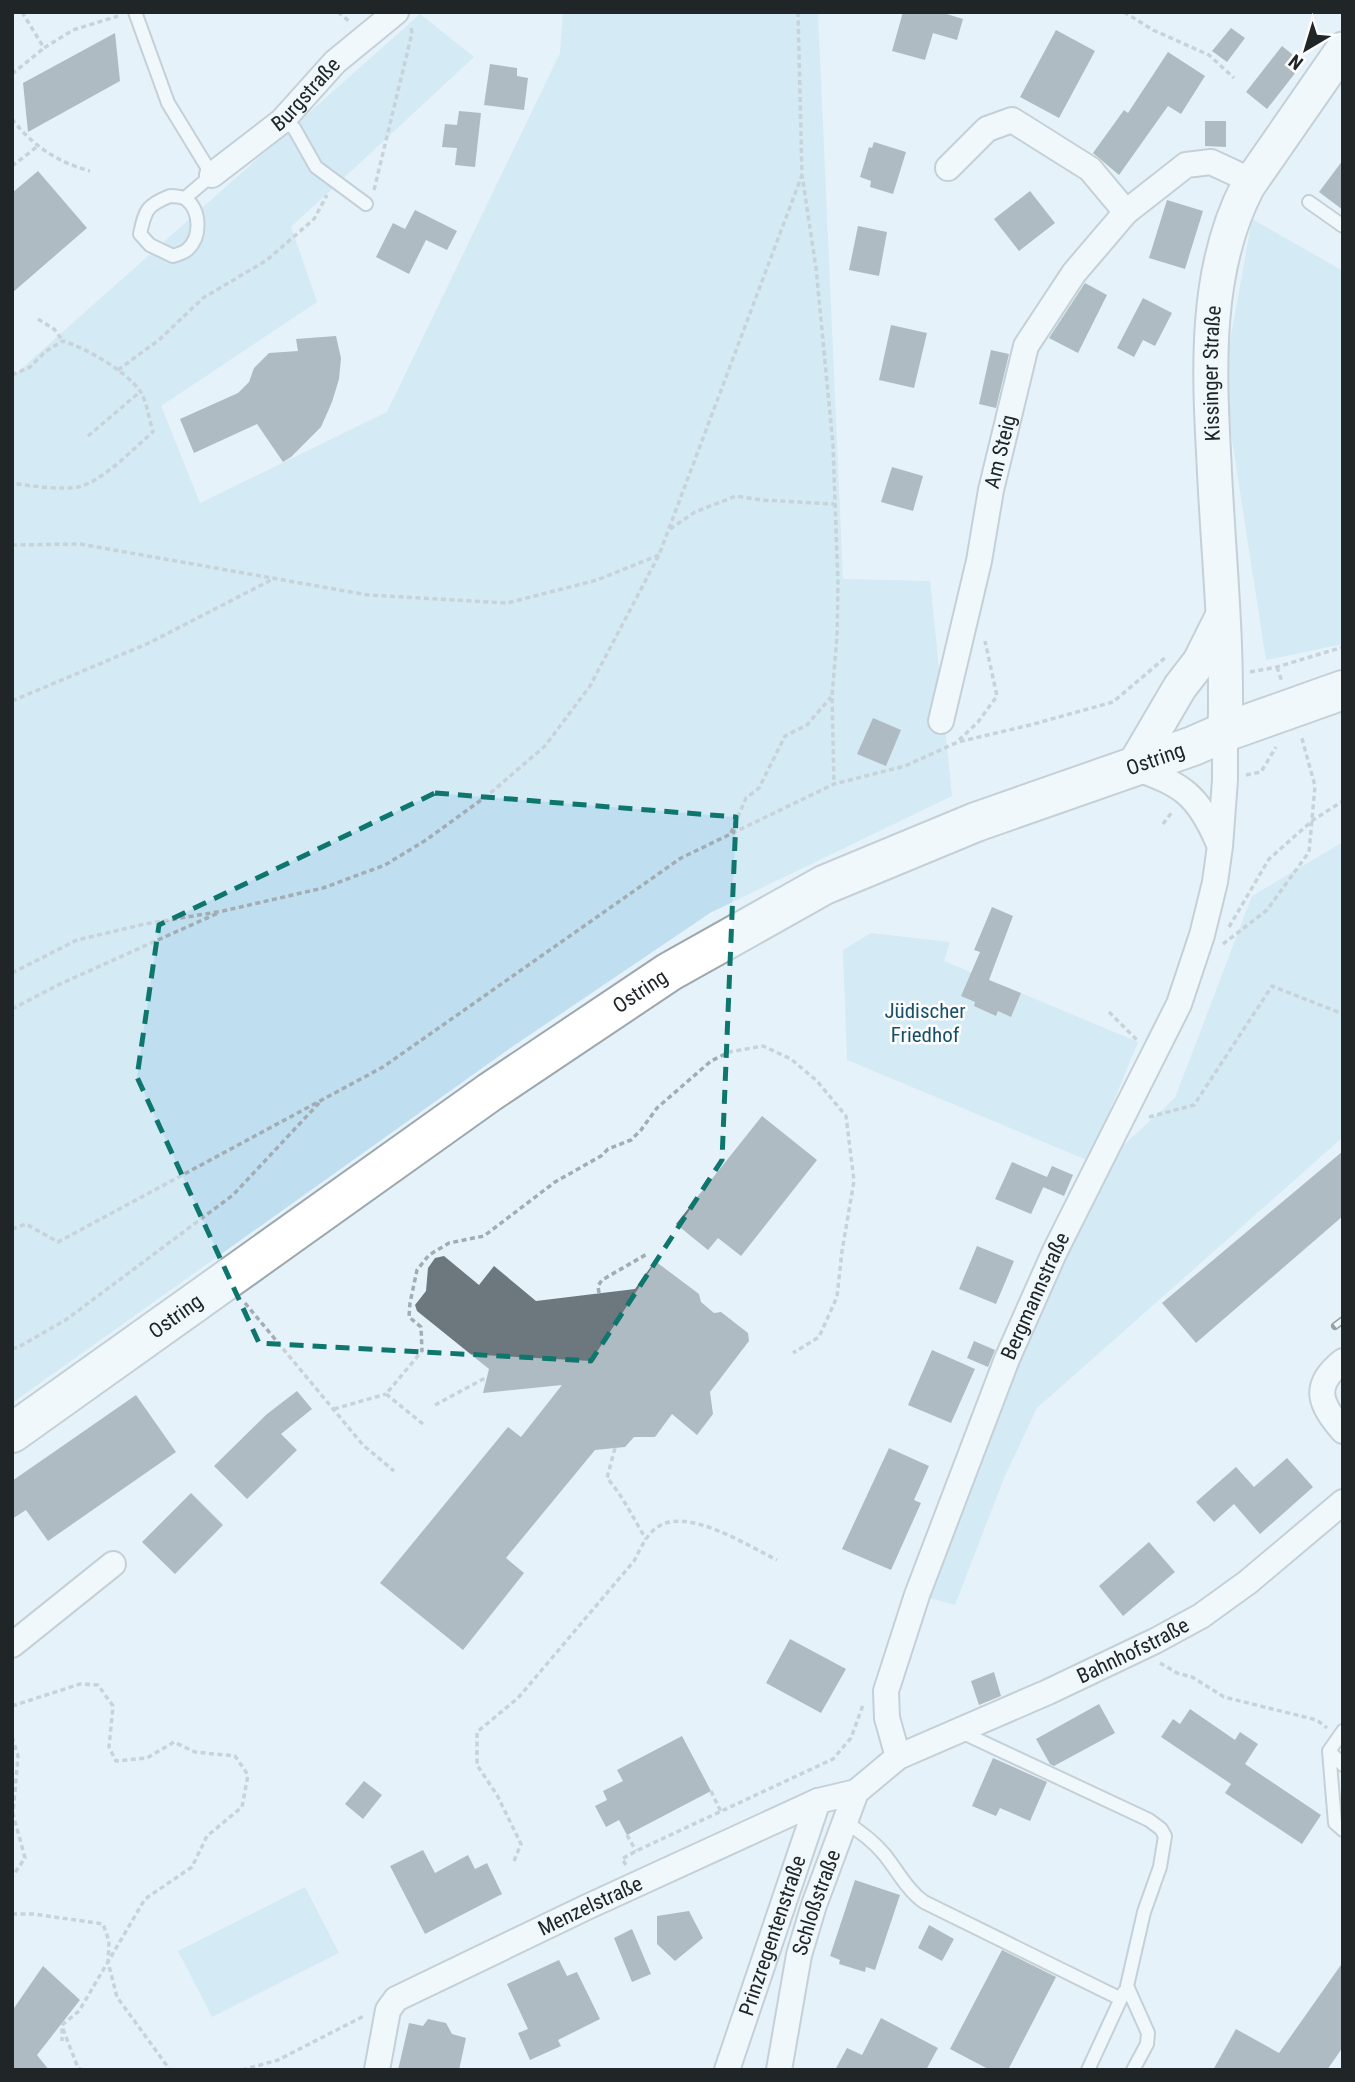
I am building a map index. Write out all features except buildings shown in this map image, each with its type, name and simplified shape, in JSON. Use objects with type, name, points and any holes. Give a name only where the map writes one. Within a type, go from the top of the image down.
[{"type":"main road","name":"Ostring","points":[[12,1433],[490,1092],[669,972],[824,885],[976,822],[1343,690]]},
{"type":"street","name":"Burgstraße","points":[[212,175],[282,121],[335,62],[403,18]]},
{"type":"street","name":"Kissinger Straße","points":[[1225,732],[1227,677],[1210,384],[1213,314],[1223,253],[1232,221],[1248,186],[1343,49]]},
{"type":"street","points":[[948,168],[987,129],[1012,120],[1090,169],[1126,212]]},
{"type":"street","name":"Am Steig","points":[[941,721],[979,561],[993,477],[1026,346],[1074,273],[1126,212],[1186,165],[1212,162],[1240,175],[1248,186]]},
{"type":"street","points":[[1220,846],[1206,814],[1186,792],[1166,779],[1133,767],[1180,687],[1200,662],[1222,617]]},
{"type":"street","name":"Bergmannstraße","points":[[898,1756],[887,1718],[886,1691],[917,1595],[1007,1359],[1055,1251],[1210,941],[1225,780],[1225,732]]},
{"type":"street","points":[[1343,1361],[1324,1381],[1321,1398],[1328,1414],[1343,1431]]},
{"type":"street","name":"Bahnhofstraße","points":[[898,1756],[1137,1650],[1201,1616],[1343,1502]]},
{"type":"street","points":[[12,1645],[113,1564]]},
{"type":"street","name":"Schloßstraße","points":[[779,2070],[799,1955],[814,1905],[856,1792],[898,1756]]},
{"type":"street","name":"Menzelstraße","points":[[396,1999],[587,1907],[818,1801],[856,1792]]},
{"type":"street","name":"Prinzregentenstraße","points":[[727,2070],[818,1801]]},
{"type":"street","points":[[377,2070],[388,2010],[396,1999]]},
{"type":"lane","points":[[135,12],[168,103],[212,175],[185,198]]},
{"type":"lane","points":[[282,121],[294,128],[316,167],[366,204]]},
{"type":"lane","points":[[170,195],[185,198],[193,208],[198,223],[196,239],[187,251],[173,256],[150,245],[140,234],[144,215],[153,203],[170,195]]},
{"type":"lane","points":[[1309,202],[1343,226]]},
{"type":"lane","points":[[959,1730],[1149,1820],[1161,1829],[1165,1836],[1160,1867],[1144,1912],[1127,1986],[1088,2070]]},
{"type":"lane","points":[[1341,1734],[1329,1751],[1335,1823],[1343,1829]]},
{"type":"lane","points":[[1329,1751],[1343,1765]]},
{"type":"lane","points":[[845,1822],[865,1834],[915,1896],[923,1902],[1121,2000]]},
{"type":"lane","points":[[1127,1986],[1148,2033],[1147,2044],[1133,2070]]},
{"type":"path","points":[[22,12],[44,48]]},
{"type":"path","points":[[798,12],[802,175],[816,268],[832,445],[838,584],[832,696],[835,784]]},
{"type":"path","points":[[1124,12],[1153,30],[1209,55],[1234,78]]},
{"type":"path","points":[[12,74],[44,48],[73,30],[119,16]]},
{"type":"path","points":[[373,192],[412,33],[403,18]]},
{"type":"path","points":[[12,119],[24,134],[57,160],[90,170]]},
{"type":"path","points":[[12,166],[38,146]]},
{"type":"path","points":[[12,973],[77,940],[323,888],[385,865],[426,840],[488,795],[545,746],[590,686],[659,555],[802,175]]},
{"type":"path","points":[[118,371],[160,339],[203,298],[267,260],[314,219],[335,181]]},
{"type":"path","points":[[12,482],[28,486],[78,487],[100,477],[153,432],[141,391],[82,346],[63,341],[54,329],[38,319]]},
{"type":"path","points":[[12,375],[30,367],[46,351],[63,341]]},
{"type":"path","points":[[88,436],[141,391]]},
{"type":"path","points":[[668,531],[695,512],[736,496],[834,504]]},
{"type":"path","points":[[12,545],[80,544],[368,595],[508,603],[597,580],[659,555]]},
{"type":"path","points":[[12,701],[149,643],[274,579]]},
{"type":"path","points":[[958,741],[978,722],[997,696],[984,635]]},
{"type":"path","points":[[1227,677],[1277,667],[1343,647]]},
{"type":"path","points":[[12,1229],[26,1224],[58,1242],[383,1067],[681,858],[835,784],[905,766],[958,741],[1030,725],[1112,702],[1173,651]]},
{"type":"path","points":[[730,835],[746,798],[759,788],[785,736],[807,725],[832,696]]},
{"type":"path","points":[[1210,941],[1267,910],[1309,852],[1315,786],[1301,735]]},
{"type":"path","points":[[1210,941],[1223,937],[1269,859],[1313,820],[1343,801]]},
{"type":"path","points":[[12,1009],[60,984],[223,911]]},
{"type":"path","points":[[1120,1125],[1194,1105],[1272,986],[1343,1013]]},
{"type":"path","points":[[1109,1012],[1134,1037]]},
{"type":"path","points":[[334,1409],[386,1394],[422,1351],[421,1327],[410,1317],[410,1303],[417,1270],[429,1255],[449,1243],[484,1236],[555,1182],[601,1156],[608,1149],[631,1140],[657,1108],[711,1060],[729,1052],[762,1046],[791,1059],[817,1081],[846,1116],[854,1181],[837,1297],[819,1337],[793,1353]]},
{"type":"path","points":[[12,1348],[18,1348],[68,1319],[233,1195],[323,1099]]},
{"type":"path","points":[[599,1293],[598,1286],[603,1280],[646,1254]]},
{"type":"path","points":[[242,1299],[363,1445],[394,1471]]},
{"type":"path","points":[[435,1405],[487,1377]]},
{"type":"path","points":[[386,1394],[423,1424]]},
{"type":"path","points":[[615,1448],[607,1478],[621,1495],[646,1539]]},
{"type":"path","points":[[514,1861],[521,1844],[498,1794],[477,1765],[477,1732],[518,1698],[634,1561],[646,1539],[666,1522],[684,1520],[704,1525],[777,1560]]},
{"type":"path","points":[[1137,1650],[1177,1673],[1192,1677],[1224,1697],[1317,1720],[1341,1734]]},
{"type":"path","points":[[12,1706],[80,1684],[98,1685],[113,1706],[109,1746],[116,1762],[147,1758],[174,1742],[195,1752],[235,1756],[248,1775],[242,1807],[207,1836],[192,1867],[145,1899],[79,2011],[62,2025]]},
{"type":"path","points":[[627,1835],[636,1851],[834,1759],[851,1738],[866,1696]]},
{"type":"path","points":[[12,1737],[18,1756],[13,1814],[25,1858],[12,1877]]},
{"type":"path","points":[[711,1791],[722,1812]]},
{"type":"path","points":[[12,1914],[34,1914],[103,1924],[109,1941],[108,1962],[117,1997],[170,2070]]},
{"type":"path","points":[[242,2070],[278,2060],[396,1999]]},
{"type":"path","points":[[62,2025],[62,2040]]},
{"type":"path","points":[[62,2025],[78,2068],[83,2070]]},
{"type":"highlighted area","points":[[435,793],[736,817],[722,1160],[591,1361],[259,1343],[137,1077],[159,925]]},
{"type":"green space","points":[[563,12],[818,12],[843,579],[930,581],[952,796],[710,913],[509,1049],[12,1403],[12,377],[420,14],[474,57],[291,227],[317,302],[161,406],[200,503],[387,412],[560,53]]},
{"type":"green space","points":[[1252,219],[1343,271],[1343,644],[1266,660],[1223,381]]},
{"type":"green space","points":[[1343,842],[1343,1137],[1037,1408],[1004,1478],[955,1605],[926,1597],[1017,1357],[1117,1151],[1175,1098],[1252,896]]},
{"type":"green space","name":"Jüdischer Friedhof","points":[[871,933],[950,942],[944,961],[1138,1042],[1089,1161],[847,1060],[843,950]]},
{"type":"green space","points":[[305,1887],[339,1953],[212,2017],[178,1951]]},
{"type":"railway","points":[[1335,1326],[1343,1320]]}]
